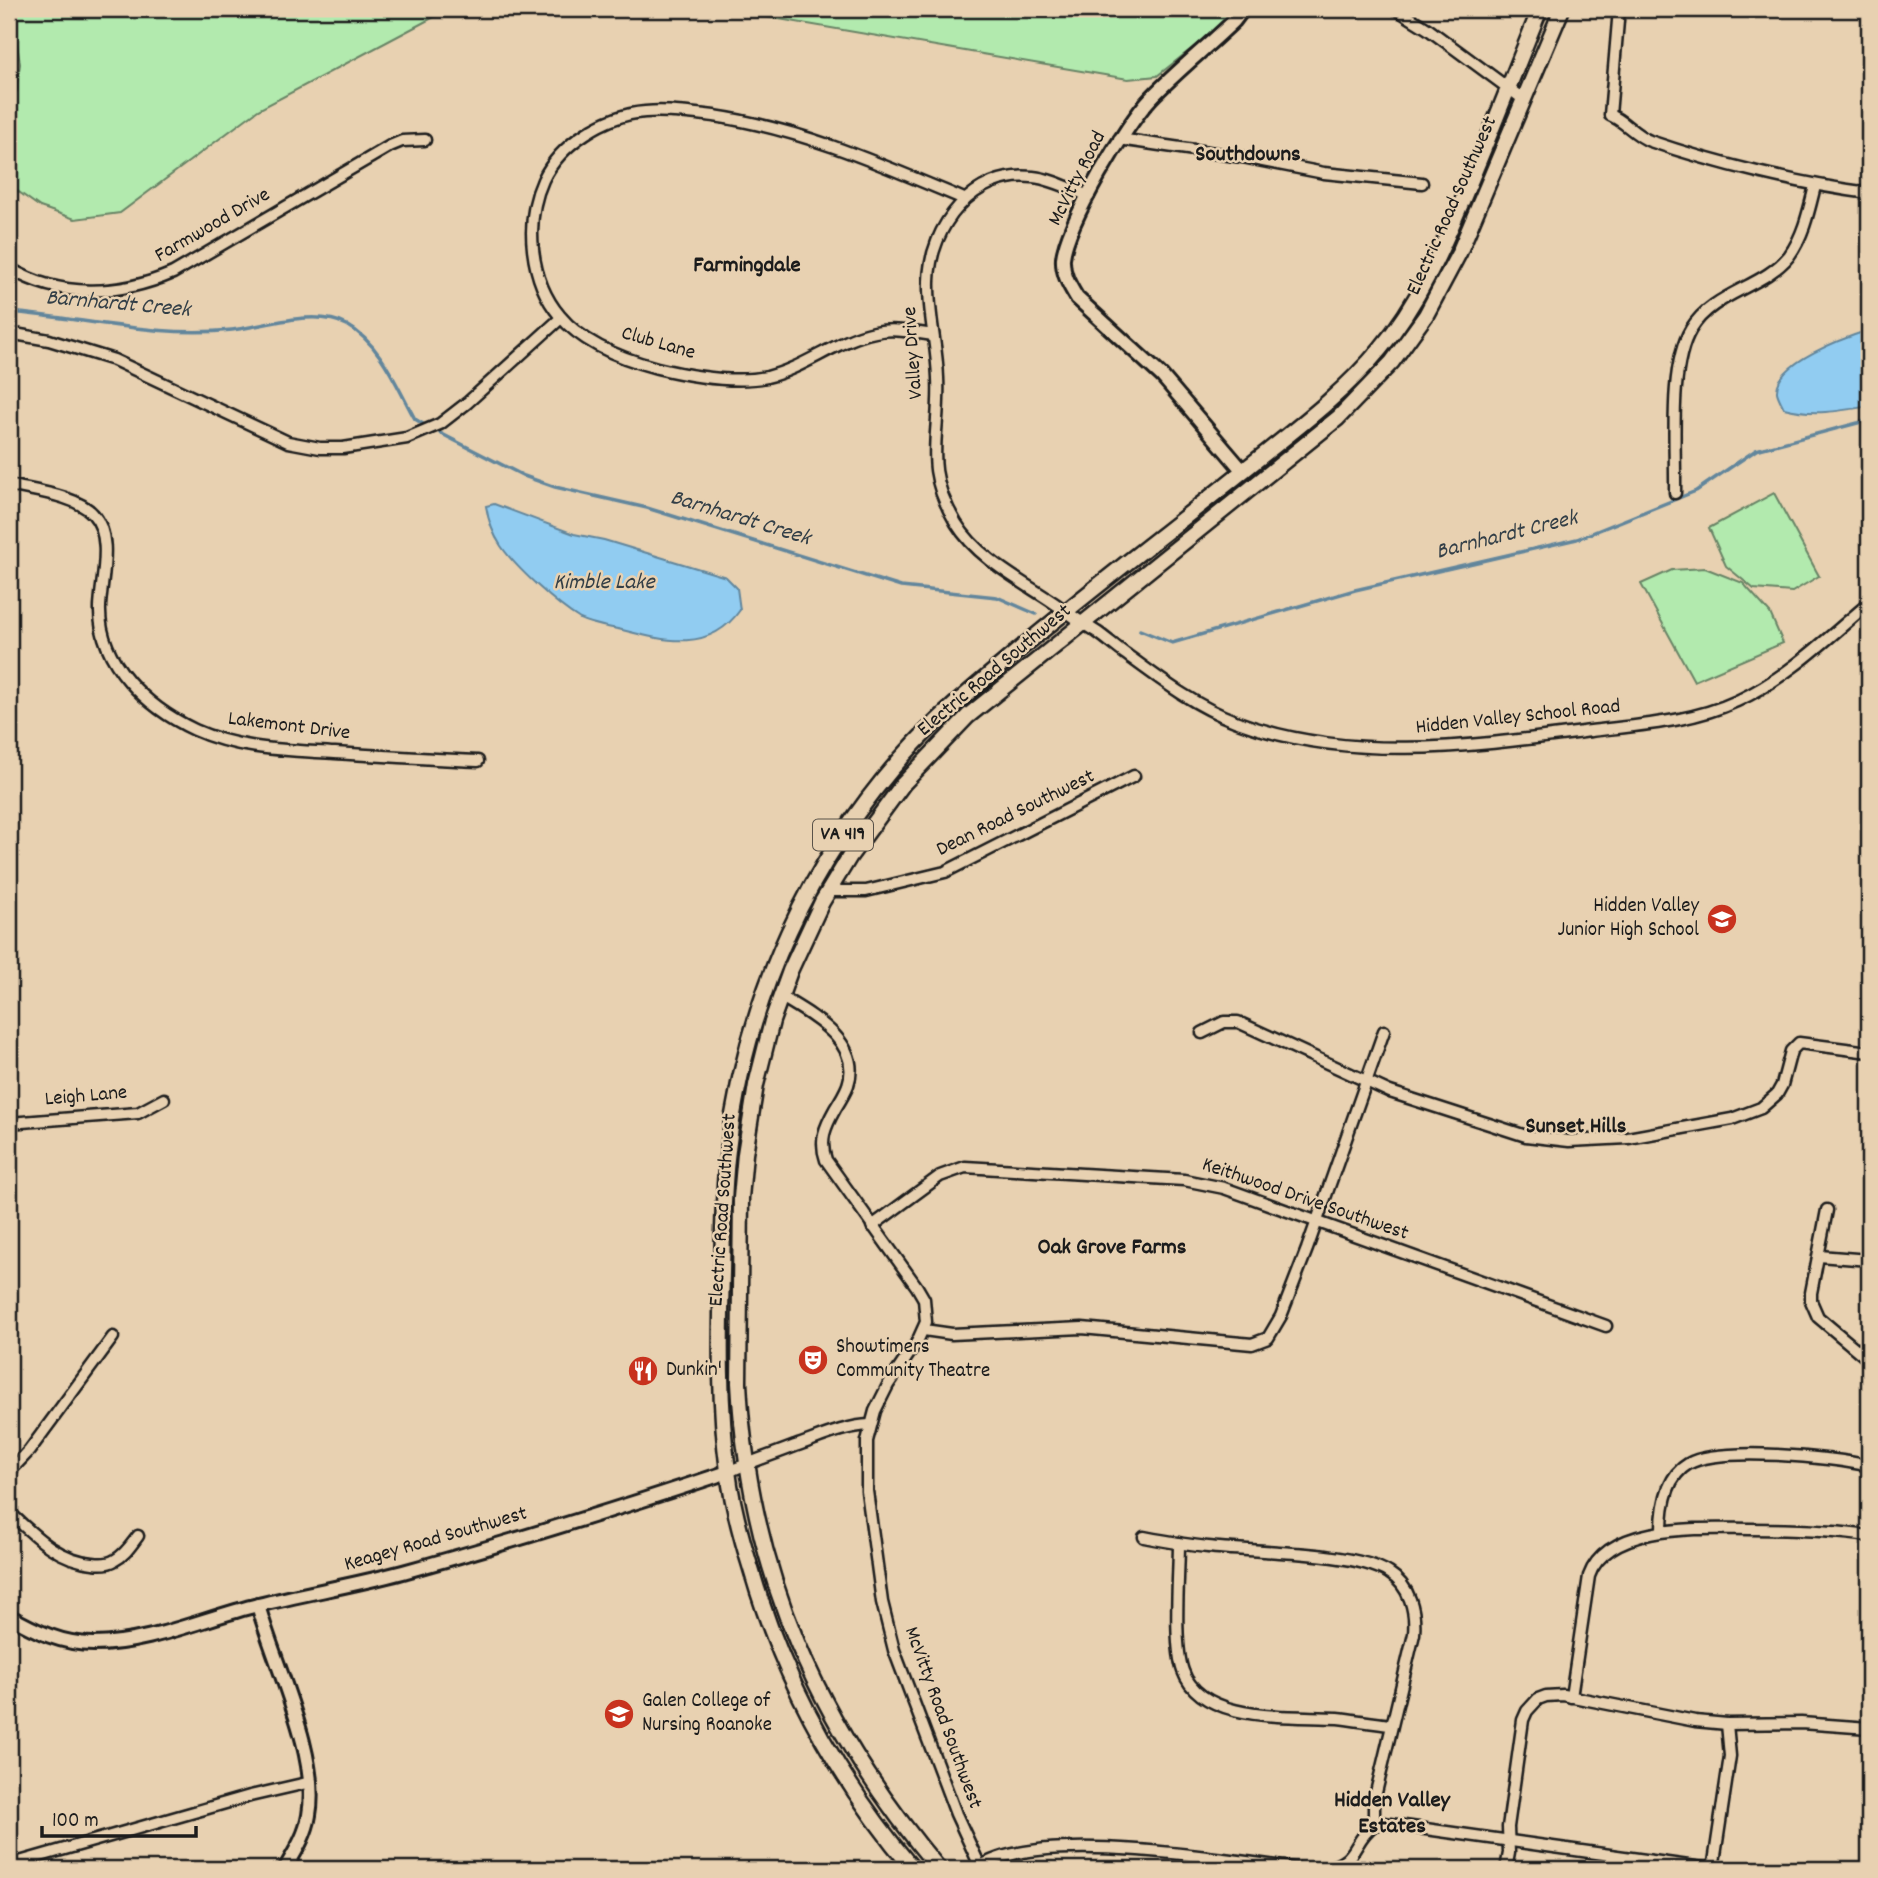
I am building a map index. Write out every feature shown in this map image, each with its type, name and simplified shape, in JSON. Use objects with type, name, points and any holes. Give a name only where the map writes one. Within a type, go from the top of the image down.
[{"type":"main road","name":"Electric Road Southwest","points":[[913,1869],[865,1808],[834,1760],[799,1696],[756,1588],[728,1472],[721,1385],[727,1153],[744,1058],[774,964],[814,880],[862,807],[890,771],[957,701],[1065,610],[1243,471],[1343,388],[1380,349],[1398,326],[1444,246],[1540,9]]},
{"type":"main road","name":"Electric Road Southwest","points":[[939,1869],[874,1787],[836,1725],[815,1684],[773,1580],[746,1463],[739,1382],[741,1198],[752,1103],[780,996],[809,928],[850,856],[875,819],[927,757],[968,716],[1338,418],[1392,362],[1444,285],[1562,9]]},
{"type":"street","name":"McVitty Road","points":[[1243,9],[1234,21],[1152,97],[1119,139],[1072,230],[1063,256],[1063,267],[1069,286],[1085,305],[1162,376],[1243,471]]},
{"type":"street","points":[[1396,9],[1523,99]]},
{"type":"street","points":[[1619,9],[1610,115],[1647,140],[1815,186],[1869,193]]},
{"type":"street","points":[[9,80],[9,89]]},
{"type":"street","name":"Club Lane","points":[[933,335],[874,332],[839,345],[785,371],[754,379],[722,378],[658,368],[632,360],[591,341],[561,318],[543,288],[534,255],[534,221],[538,193],[551,167],[567,149],[598,126],[627,115],[645,112],[699,114],[761,124],[794,133],[964,199]]},
{"type":"street","points":[[1119,139],[1242,157],[1324,173],[1422,183]]},
{"type":"street","name":"Farmwood Drive","points":[[9,268],[33,280],[74,290],[111,291],[151,282],[173,273],[390,146],[402,141],[425,140]]},
{"type":"street","name":"Valley Drive","points":[[1081,625],[1065,610],[988,558],[961,531],[946,505],[934,464],[939,385],[929,281],[934,251],[949,217],[964,199],[992,182],[1017,177],[1046,180],[1089,197]]},
{"type":"street","points":[[1675,493],[1676,374],[1685,341],[1699,317],[1787,258],[1802,232],[1815,186]]},
{"type":"street","points":[[9,333],[88,350],[114,360],[288,442],[313,447],[343,447],[407,438],[440,424],[561,318]]},
{"type":"street","name":"Lakemont Drive","points":[[9,485],[72,500],[94,515],[102,532],[104,545],[101,625],[111,656],[149,700],[192,728],[233,743],[274,749],[478,761]]},
{"type":"street","name":"Hidden Valley School Road","points":[[1081,625],[1098,633],[1188,699],[1235,721],[1326,743],[1418,748],[1524,740],[1655,723],[1716,709],[1749,695],[1779,676],[1869,603]]},
{"type":"street","name":"Dean Road Southwest","points":[[829,891],[866,891],[945,872],[1134,776]]},
{"type":"street","points":[[780,996],[821,1022],[839,1040],[850,1063],[849,1084],[824,1130],[822,1149],[831,1171],[917,1287],[926,1311],[924,1330],[952,1334],[1082,1328],[1259,1343],[1268,1338],[1281,1316],[1317,1222],[1384,1031]]},
{"type":"street","points":[[1202,1033],[1224,1022],[1238,1022],[1366,1083],[1526,1136],[1569,1141],[1628,1138],[1732,1119],[1761,1108],[1777,1094],[1791,1051],[1799,1043],[1869,1052]]},
{"type":"street","name":"Leigh Lane","points":[[9,1123],[138,1112],[164,1099]]},
{"type":"street","name":"Keithwood Drive Southwest","points":[[872,1226],[940,1176],[973,1167],[1184,1180],[1224,1188],[1606,1326]]},
{"type":"street","points":[[1827,1210],[1811,1293],[1814,1310],[1818,1317],[1869,1360]]},
{"type":"street","points":[[1819,1256],[1869,1260]]},
{"type":"street","name":"McVitty Road Southwest","points":[[924,1330],[888,1385],[870,1424],[866,1454],[867,1492],[886,1618],[911,1698],[978,1868]]},
{"type":"street","points":[[9,1472],[29,1451],[113,1337]]},
{"type":"street","name":"Keagey Road Southwest","points":[[9,1616],[63,1641],[103,1644],[126,1642],[258,1605],[403,1573],[602,1514],[850,1427],[870,1424]]},
{"type":"street","points":[[1662,1531],[1662,1516],[1669,1488],[1682,1469],[1697,1460],[1798,1455],[1838,1459],[1869,1466]]},
{"type":"street","points":[[9,1512],[48,1548],[84,1562],[113,1562],[138,1536]]},
{"type":"street","points":[[1571,1697],[1592,1567],[1616,1546],[1662,1531],[1698,1528],[1801,1529],[1869,1536]]},
{"type":"street","points":[[1144,1537],[1360,1562],[1375,1565],[1396,1578],[1410,1598],[1415,1622],[1374,1801],[1374,1825]]},
{"type":"street","points":[[1179,1543],[1179,1650],[1183,1671],[1195,1690],[1222,1706],[1252,1714],[1339,1718],[1391,1725]]},
{"type":"street","points":[[258,1605],[299,1729],[311,1782],[309,1817],[298,1848],[285,1869]]},
{"type":"street","points":[[1507,1869],[1508,1827],[1524,1720],[1527,1711],[1538,1699],[1546,1696],[1571,1697],[1695,1721],[1727,1724],[1801,1723],[1869,1728]]},
{"type":"street","points":[[1323,1869],[1334,1867],[1348,1859],[1368,1829],[1383,1823],[1711,1869],[1730,1756],[1727,1724]]},
{"type":"street","points":[[9,1865],[250,1796],[311,1782]]},
{"type":"street","points":[[978,1868],[1015,1853],[1084,1847],[1299,1869]]},
{"type":"green space","points":[[12,9],[449,9],[258,110],[120,213],[75,219],[40,207],[9,185],[9,136],[20,64]]},
{"type":"green space","points":[[720,9],[1231,9],[1220,26],[1157,76],[1128,79]]},
{"type":"green space","points":[[1774,493],[1819,576],[1792,592],[1754,589],[1726,566],[1709,528]]},
{"type":"green space","points":[[1705,568],[1743,583],[1770,613],[1783,643],[1694,681],[1641,584],[1672,570]]},
{"type":"water","points":[[1869,330],[1869,406],[1816,412],[1784,408],[1777,392],[1779,381],[1787,371],[1814,352]]},
{"type":"water","name":"Kimble Lake","points":[[494,504],[574,534],[604,540],[726,577],[737,588],[740,610],[728,624],[715,633],[686,640],[654,638],[580,619],[549,596],[501,546],[491,526],[486,506]]},
{"type":"waterway","name":"Barnhardt Creek","points":[[9,312],[148,329],[204,332],[306,318],[334,320],[347,325],[369,343],[387,367],[415,419],[423,424]]},
{"type":"waterway","name":"Barnhardt Creek","points":[[1140,630],[1172,643],[1355,590],[1577,539],[1696,491],[1756,450],[1869,420]]},
{"type":"waterway","name":"Barnhardt Creek","points":[[440,433],[524,476],[555,487],[647,508],[901,587],[997,597],[1036,614]]},
{"type":"place","name":"Hidden Valley Junior High School","points":[[1722,919]]},
{"type":"place","name":"Showtimers Community Theatre","points":[[813,1360]]},
{"type":"place","name":"Dunkin'","points":[[643,1371]]},
{"type":"place","name":"Galen College of Nursing Roanoke","points":[[619,1714]]},
{"type":"district","name":"Southdowns","points":[[1248,155]]},
{"type":"district","name":"Farmingdale","points":[[747,266]]},
{"type":"district","name":"Sunset Hills","points":[[1576,1127]]},
{"type":"district","name":"Oak Grove Farms","points":[[1112,1248]]},
{"type":"district","name":"Hidden Valley Estates","points":[[1392,1814]]}]
